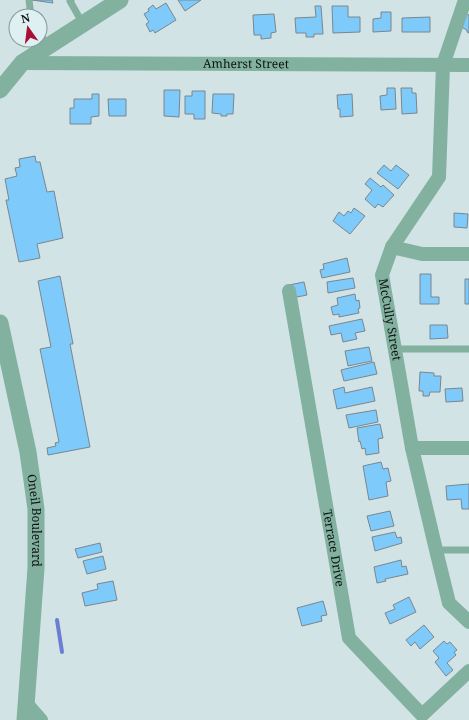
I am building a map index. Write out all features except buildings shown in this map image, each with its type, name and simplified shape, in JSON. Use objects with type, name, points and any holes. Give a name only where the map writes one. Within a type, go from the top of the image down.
[{"type":"street","points":[[48,37],[83,24],[120,0]]},
{"type":"street","name":"McCully Street","points":[[465,0],[443,65],[439,177],[392,247],[382,275],[412,448],[449,603],[469,622]]},
{"type":"street","points":[[0,90],[36,48]]},
{"type":"street","name":"Amherst Street","points":[[22,63],[469,64]]},
{"type":"street","points":[[392,247],[422,254],[469,254]]},
{"type":"street","name":"Terrace Drive","points":[[289,291],[349,638],[422,714],[469,671]]},
{"type":"street","name":"Oneil Boulevard","points":[[0,323],[28,452],[36,509],[36,568],[26,712]]},
{"type":"street","points":[[412,448],[469,448]]},
{"type":"street","points":[[26,712],[41,720]]},
{"type":"lane","points":[[70,0],[83,24]]},
{"type":"lane","points":[[395,349],[469,349]]},
{"type":"lane","points":[[436,550],[469,550]]},
{"type":"waterway","points":[[57,620],[62,652]]}]
